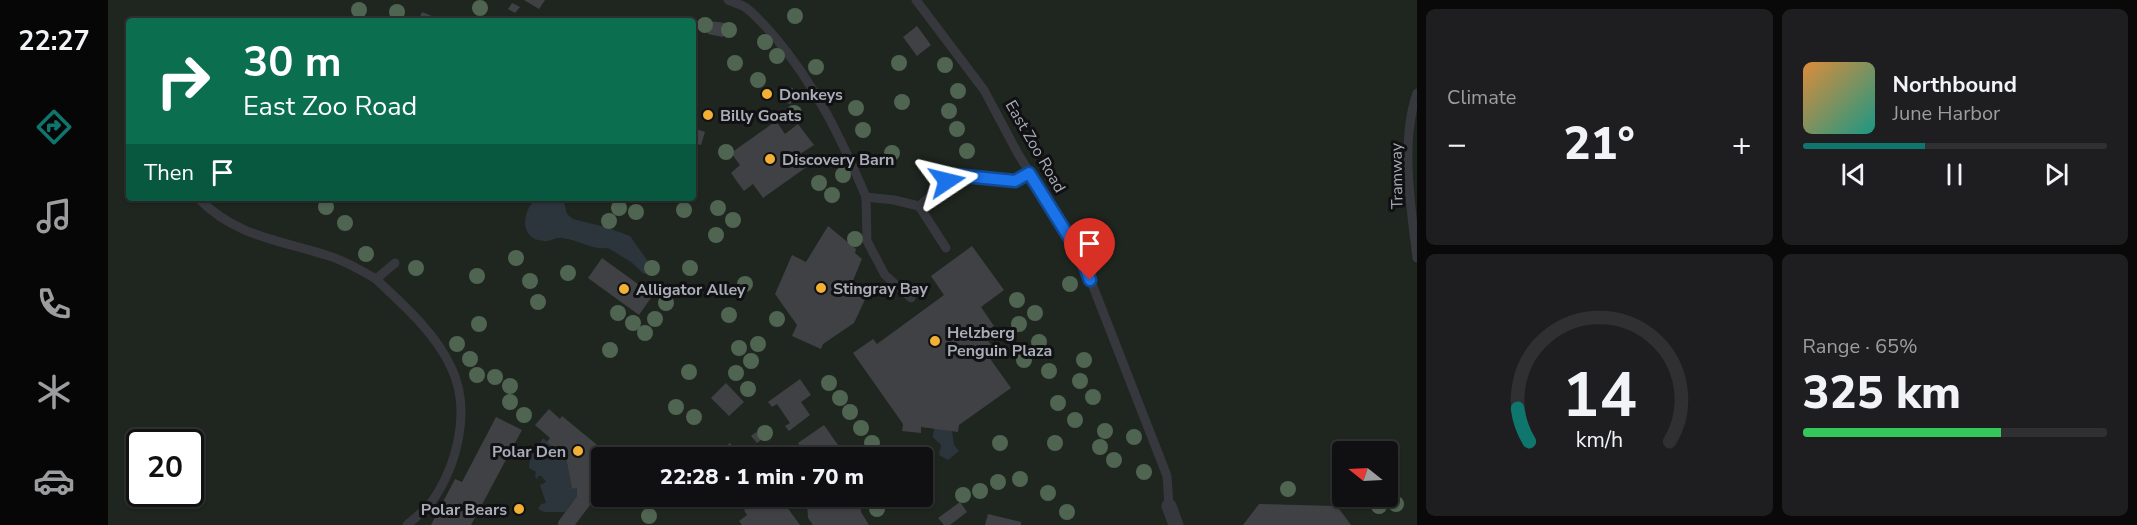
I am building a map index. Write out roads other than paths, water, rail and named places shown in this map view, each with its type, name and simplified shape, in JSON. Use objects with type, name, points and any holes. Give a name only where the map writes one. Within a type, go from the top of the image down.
[{"type":"street","name":"East Zoo Road","points":[[1169,506],[1176,525]]},
{"type":"lane","points":[[728,0],[745,8],[760,20],[787,51],[816,94],[835,127],[866,197],[867,241],[885,275],[911,298]]},
{"type":"lane","name":"East Zoo Road","points":[[916,0],[984,90],[1029,173],[1082,258],[1167,476],[1169,506]]},
{"type":"lane","name":"Tramway","points":[[1417,93],[1407,157],[1417,258]]},
{"type":"lane","points":[[919,206],[954,175],[1015,181],[1029,173]]},
{"type":"lane","points":[[866,197],[919,206],[946,248]]},
{"type":"lane","points":[[201,201],[213,214],[248,232],[347,262],[376,279],[433,338],[452,369],[460,394],[458,438],[453,463],[439,489],[430,504],[407,525]]},
{"type":"lane","points":[[376,279],[395,263]]},
{"type":"place","name":"Donkeys","points":[[767,94]]},
{"type":"place","name":"Billy Goats","points":[[708,115]]},
{"type":"place","name":"Discovery Barn","points":[[770,159]]},
{"type":"place","name":"Stingray Bay","points":[[821,288]]},
{"type":"place","name":"Alligator Alley","points":[[624,289]]},
{"type":"place","name":"Helzberg Penguin Plaza","points":[[935,341]]},
{"type":"place","name":"Polar Den","points":[[578,451]]},
{"type":"place","name":"Polar Bears","points":[[519,509]]}]
